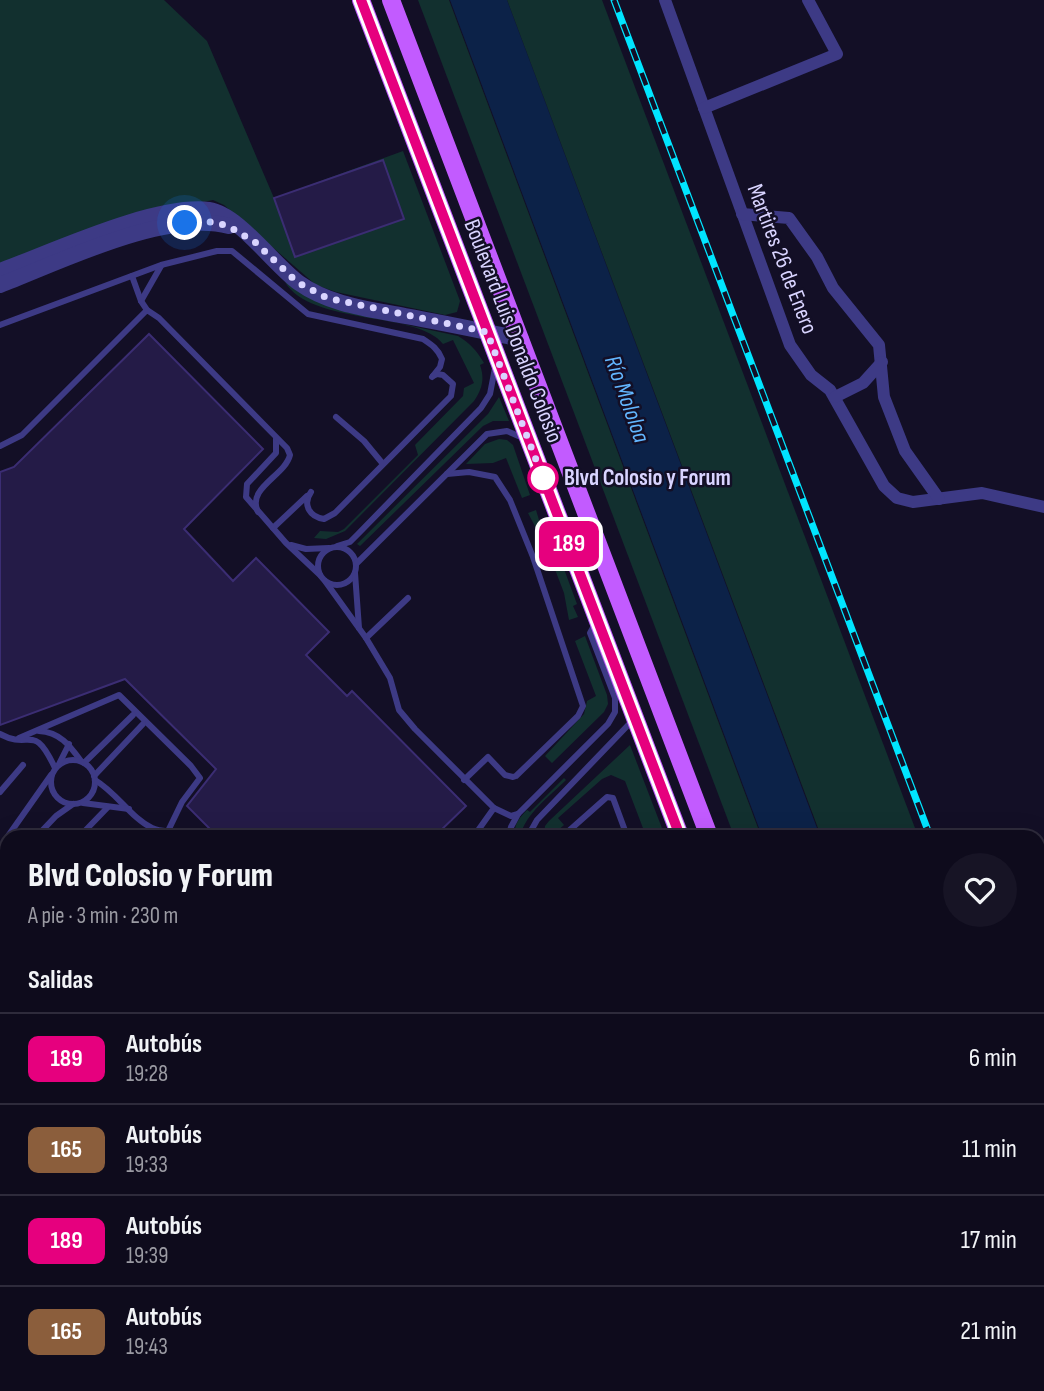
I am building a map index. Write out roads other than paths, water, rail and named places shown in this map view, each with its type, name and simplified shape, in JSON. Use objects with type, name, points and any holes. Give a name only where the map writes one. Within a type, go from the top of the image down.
[{"type":"main road","name":"Boulevard Luis Donaldo Colosio","points":[[361,0],[678,830]]},
{"type":"main road","name":"Boulevard Luis Donaldo Colosio","points":[[391,0],[707,830]]},
{"type":"main road","points":[[571,549],[585,560],[638,697],[643,701],[650,700],[655,694],[654,688]]},
{"type":"main road","points":[[636,718],[647,717],[659,728],[698,830]]},
{"type":"street","name":"Martires 26 de Enero","points":[[665,0],[790,345],[811,375],[835,397],[884,486],[897,498],[913,502],[982,493],[1044,507]]},
{"type":"street","points":[[704,108],[837,54],[808,0]]},
{"type":"street","points":[[0,271],[140,219],[185,211],[210,210],[228,219],[297,282],[327,298],[489,337],[521,339]]},
{"type":"street","points":[[742,215],[789,218],[817,257],[833,288],[879,345],[884,397],[905,451],[939,499]]},
{"type":"street","points":[[0,285],[144,230],[185,223],[213,222],[228,226],[255,242]]},
{"type":"street","points":[[835,397],[863,383],[882,362]]},
{"type":"lane","points":[[0,325],[161,265],[217,251],[232,251],[308,314],[417,338],[436,348],[442,359],[440,367],[432,377],[437,374],[453,384],[451,397],[328,518],[317,518],[307,507],[306,501],[311,492],[273,528]]},
{"type":"lane","points":[[141,301],[161,265]]},
{"type":"lane","points":[[132,275],[147,310],[159,318],[287,448],[289,460],[257,496],[255,508],[258,512]]},
{"type":"lane","points":[[0,446],[22,435],[147,310]]},
{"type":"lane","points":[[286,543],[306,549],[333,547],[350,542],[358,534],[481,408],[490,394],[495,377],[496,359],[489,337]]},
{"type":"lane","points":[[336,417],[364,441],[383,464]]},
{"type":"lane","points":[[356,564],[487,434],[507,431],[517,434],[526,440],[533,452]]},
{"type":"lane","points":[[274,435],[277,441],[276,453],[251,478],[245,490],[246,497],[286,543],[333,585],[348,582],[355,572]]},
{"type":"lane","points":[[447,474],[469,472],[495,477],[510,500],[533,557],[583,706],[578,716],[516,776],[505,775],[488,757],[464,780]]},
{"type":"lane","points":[[359,630],[356,564],[349,550],[333,547],[318,559],[323,578],[359,630],[366,638],[390,678],[399,710],[494,808],[514,815]]},
{"type":"lane","points":[[366,638],[408,598]]},
{"type":"lane","points":[[510,830],[514,815],[608,724],[615,712],[615,698],[590,633],[598,619]]},
{"type":"lane","points":[[19,738],[119,695],[200,778],[181,802],[168,830]]},
{"type":"lane","points":[[82,762],[133,715]]},
{"type":"lane","points":[[531,830],[537,820],[636,718]]},
{"type":"lane","points":[[81,803],[93,792],[95,778],[143,724]]},
{"type":"lane","points":[[35,731],[51,733],[69,744],[95,778],[112,791],[129,810],[153,828],[163,830]]},
{"type":"lane","points":[[0,734],[10,739],[31,738],[40,742],[55,769]]},
{"type":"lane","points":[[13,830],[69,744]]},
{"type":"lane","points":[[82,762],[69,760],[55,769],[51,784],[55,796],[65,803],[129,810]]},
{"type":"lane","points":[[0,792],[23,765]]},
{"type":"lane","points":[[570,830],[607,797],[613,798],[625,830]]},
{"type":"lane","points":[[43,830],[73,804]]},
{"type":"lane","points":[[86,830],[108,807]]},
{"type":"lane","points":[[479,830],[494,808]]},
{"type":"lane","points":[[489,818],[514,815]]},
{"type":"water","name":"Río Mololoa","points":[[450,0],[507,0],[818,830],[760,830]]},
{"type":"railway","points":[[614,0],[928,830]]},
{"type":"place","name":"Blvd Colosio y Forum","points":[[543,478]]}]
